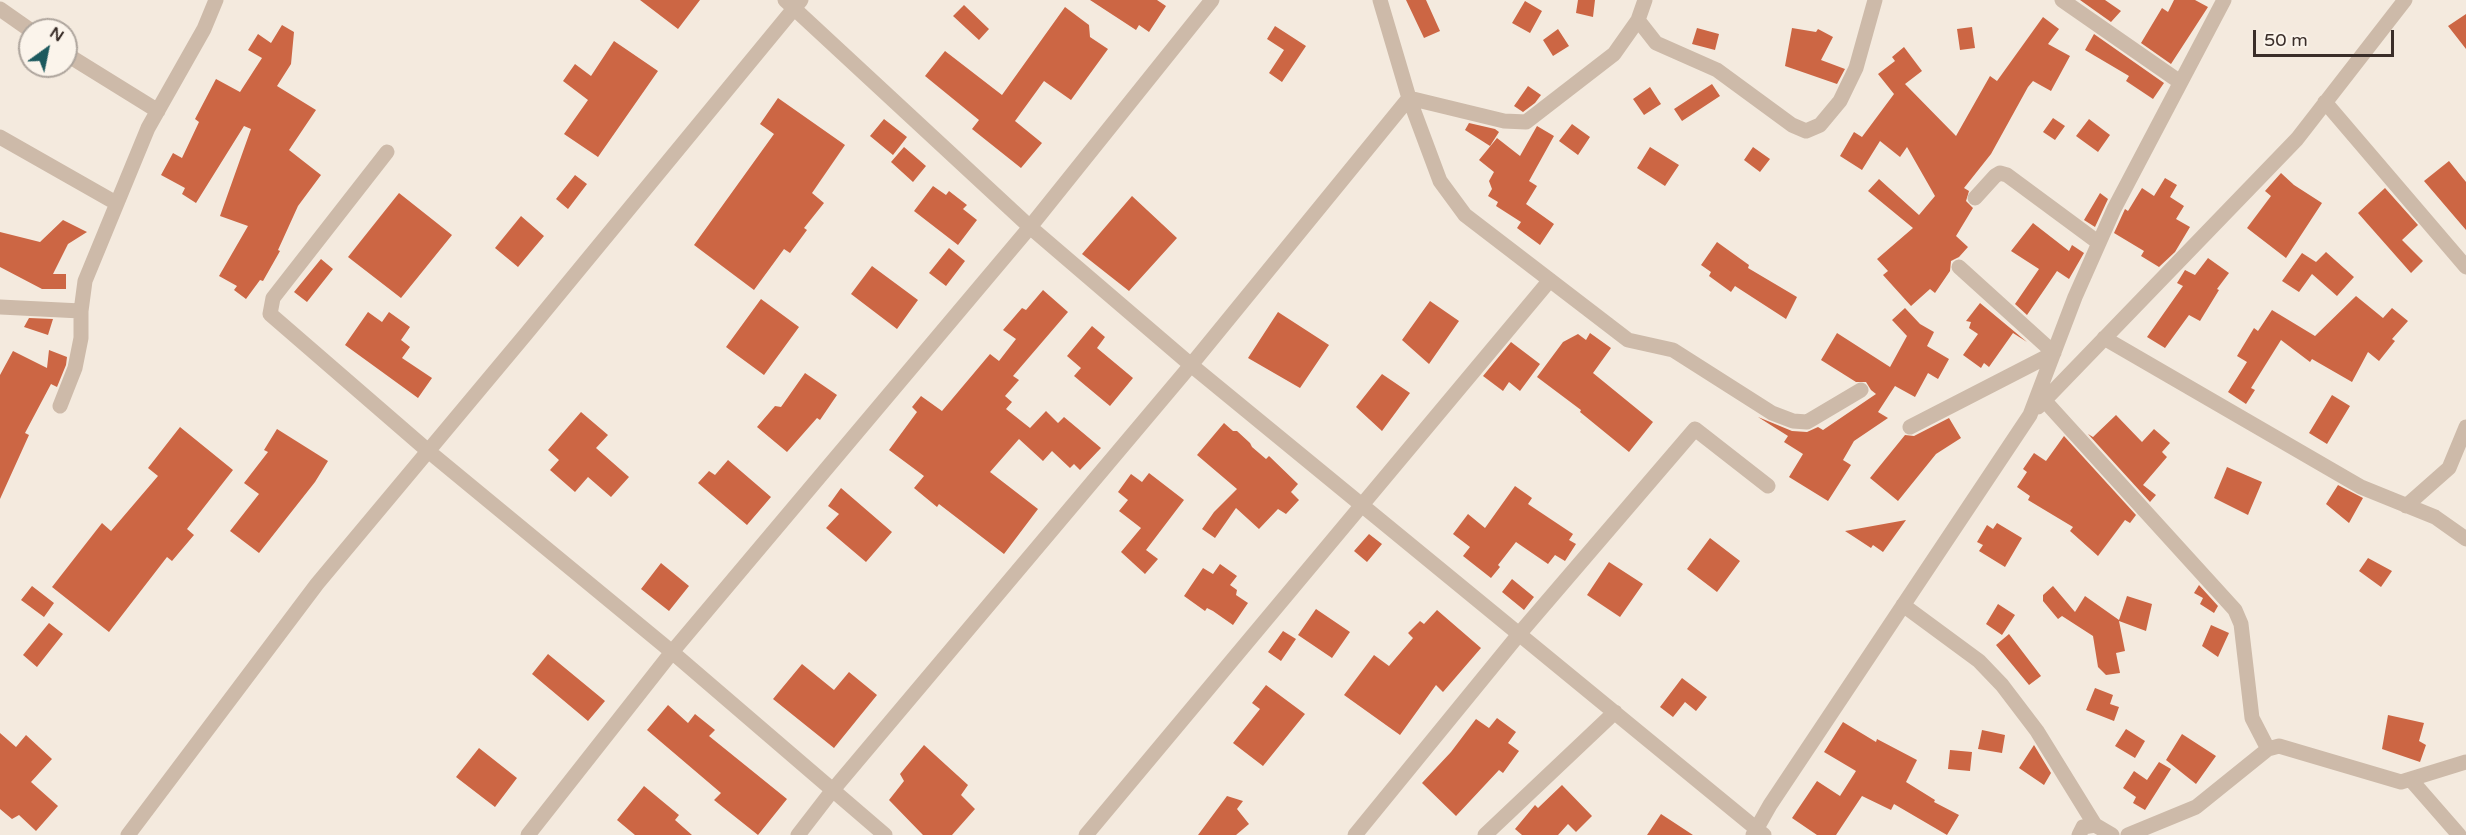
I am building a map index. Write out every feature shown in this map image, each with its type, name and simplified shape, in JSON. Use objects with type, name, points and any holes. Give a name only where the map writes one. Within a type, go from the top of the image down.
[{"type":"street","points":[[60,406],[75,368],[81,338],[81,311],[85,281],[148,128],[204,29],[216,0]]},
{"type":"street","points":[[528,835],[672,652],[1030,226],[1212,0]]},
{"type":"street","points":[[1380,0],[1409,98],[1440,181],[1465,215],[1628,340],[1673,350],[1772,413],[1793,421],[1807,422],[1861,390]]},
{"type":"street","points":[[1409,98],[1504,121],[1526,122],[1614,54],[1638,20],[1645,0]]},
{"type":"street","points":[[1638,20],[1656,43],[1717,70],[1792,125],[1806,131],[1820,126],[1840,101],[1856,68],[1875,0]]},
{"type":"street","points":[[2062,0],[2180,82]]},
{"type":"street","points":[[2030,415],[2075,297],[2114,209],[2224,0]]},
{"type":"street","points":[[128,835],[317,584],[534,325],[793,3],[1030,226],[1191,365],[1520,633],[1758,833],[1770,805],[2030,415],[2297,139],[2405,0]]},
{"type":"street","points":[[0,9],[18,22]]},
{"type":"street","points":[[78,61],[158,111]]},
{"type":"street","points":[[798,835],[832,791],[1191,365],[1409,98]]},
{"type":"street","points":[[2325,102],[2466,267]]},
{"type":"street","points":[[0,137],[116,203]]},
{"type":"street","points":[[387,152],[273,298],[270,314],[428,450],[672,652],[885,835]]},
{"type":"street","points":[[1976,198],[1995,176],[2000,173],[2007,175],[2099,243]]},
{"type":"street","points":[[1959,267],[2054,353]]},
{"type":"street","points":[[1086,835],[1550,279]]},
{"type":"street","points":[[0,307],[81,311]]},
{"type":"street","points":[[2104,338],[2361,488],[2435,517],[2466,539]]},
{"type":"street","points":[[1910,428],[2054,353]]},
{"type":"street","points":[[2044,400],[2235,610],[2241,624],[2252,718],[2268,749]]},
{"type":"street","points":[[2406,506],[2449,468],[2466,427]]},
{"type":"street","points":[[1355,835],[1520,633],[1695,429],[1768,486]]},
{"type":"street","points":[[1903,605],[1979,661],[2002,685],[2037,731],[2096,825],[2112,835]]},
{"type":"street","points":[[1485,835],[1615,712]]},
{"type":"street","points":[[2128,835],[2196,807],[2268,749],[2279,746],[2401,782],[2466,762]]},
{"type":"street","points":[[2410,780],[2459,835]]},
{"type":"street","points":[[2079,835],[2083,827],[2096,825]]},
{"type":"building","points":[[640,0],[700,0],[678,29]]},
{"type":"building","points":[[1090,0],[1157,0],[1166,6],[1149,32],[1139,25],[1136,30]]},
{"type":"building","points":[[1406,0],[1426,0],[1440,31],[1424,38]]},
{"type":"building","points":[[1578,0],[1595,0],[1593,17],[1576,13]]},
{"type":"building","points":[[2080,0],[2105,0],[2121,11],[2111,22]]},
{"type":"building","points":[[2174,0],[2195,0],[2208,7],[2171,64],[2141,43],[2162,8],[2168,12]]},
{"type":"building","points":[[1525,1],[1542,11],[1530,33],[1512,23]]},
{"type":"building","points":[[964,5],[989,29],[979,40],[953,16]]},
{"type":"building","points":[[1065,7],[1089,25],[1090,37],[1108,49],[1071,100],[1044,81],[1015,121],[1042,143],[1021,168],[972,129],[979,120],[925,76],[945,51],[1002,95]]},
{"type":"building","points":[[2466,14],[2466,49],[2448,26]]},
{"type":"building","points":[[2043,17],[2059,29],[2048,44],[2070,56],[2051,91],[2033,81],[2028,87],[1991,154],[1964,188],[1969,191],[1966,201],[1973,208],[1956,236],[1968,247],[1959,257],[1951,261],[1950,271],[1935,293],[1930,289],[1911,306],[1883,275],[1888,271],[1877,259],[1913,228],[1868,191],[1879,179],[1919,215],[1935,196],[1907,147],[1900,157],[1880,141],[1862,170],[1840,156],[1854,132],[1862,137],[1894,94],[1878,74],[1895,61],[1892,57],[1904,47],[1922,71],[1905,84],[1956,136],[1990,76],[1997,81]]},
{"type":"building","points":[[282,25],[294,32],[291,64],[277,86],[316,110],[289,150],[321,175],[298,206],[278,250],[280,251],[263,281],[260,280],[246,299],[234,290],[237,286],[219,276],[248,226],[220,216],[251,129],[244,126],[196,203],[182,194],[185,188],[161,175],[173,153],[182,158],[199,122],[195,119],[216,79],[240,92],[262,58],[248,50],[258,34],[271,43]]},
{"type":"building","points":[[1275,26],[1306,46],[1282,82],[1269,73],[1284,50],[1267,39]]},
{"type":"building","points":[[1972,27],[1975,48],[1960,50],[1957,29]]},
{"type":"building","points":[[1697,28],[1719,34],[1715,50],[1692,44]]},
{"type":"building","points":[[1792,28],[1816,32],[1818,29],[1833,37],[1821,60],[1845,69],[1837,84],[1785,66]]},
{"type":"building","points":[[1558,29],[1569,46],[1553,56],[1543,40]]},
{"type":"building","points":[[2094,34],[2164,83],[2153,99],[2126,81],[2129,76],[2085,50]]},
{"type":"building","points":[[614,41],[658,71],[598,157],[564,134],[588,100],[563,81],[575,64],[591,76]]},
{"type":"building","points":[[1712,84],[1720,96],[1682,121],[1674,109]]},
{"type":"building","points":[[1528,86],[1541,95],[1523,112],[1514,106]]},
{"type":"building","points":[[1650,87],[1661,104],[1644,115],[1633,99]]},
{"type":"building","points":[[778,98],[845,145],[812,193],[824,203],[804,228],[807,230],[790,253],[784,249],[754,290],[694,245],[774,134],[760,124]]},
{"type":"building","points":[[2053,118],[2065,126],[2055,140],[2043,132]]},
{"type":"building","points":[[884,119],[907,137],[893,155],[870,136]]},
{"type":"building","points":[[2089,119],[2110,135],[2098,152],[2076,136]]},
{"type":"building","points":[[1469,123],[1499,132],[1490,146],[1465,130]]},
{"type":"building","points":[[1572,124],[1590,137],[1578,155],[1559,141]]},
{"type":"building","points":[[1537,126],[1554,136],[1529,181],[1537,186],[1526,204],[1554,224],[1540,245],[1517,228],[1521,222],[1496,206],[1498,202],[1488,196],[1492,189],[1489,181],[1494,172],[1479,160],[1497,138],[1520,156]]},
{"type":"building","points":[[904,147],[926,166],[913,182],[891,162]]},
{"type":"building","points":[[1650,147],[1679,165],[1665,186],[1637,168]]},
{"type":"building","points":[[1753,147],[1770,159],[1760,172],[1744,160]]},
{"type":"building","points":[[2449,161],[2466,182],[2466,230],[2424,181]]},
{"type":"building","points":[[2281,173],[2294,185],[2322,203],[2286,258],[2247,228],[2271,196],[2265,191]]},
{"type":"building","points":[[575,175],[587,184],[568,209],[556,199]]},
{"type":"building","points":[[2165,178],[2177,185],[2170,197],[2184,206],[2176,219],[2190,227],[2175,252],[2159,267],[2141,256],[2144,251],[2114,233],[2125,209],[2128,211],[2142,188],[2154,196]]},
{"type":"building","points":[[933,186],[946,195],[949,191],[967,205],[963,209],[977,220],[958,245],[914,211]]},
{"type":"building","points":[[2385,188],[2418,225],[2402,240],[2423,261],[2411,273],[2358,213]]},
{"type":"building","points":[[399,193],[452,235],[401,298],[348,257]]},
{"type":"building","points":[[2100,193],[2108,199],[2095,227],[2084,220]]},
{"type":"building","points":[[1132,196],[1177,238],[1129,291],[1082,254]]},
{"type":"building","points":[[521,216],[544,236],[518,267],[495,248]]},
{"type":"building","points":[[63,220],[87,232],[68,244],[53,274],[66,274],[66,289],[42,289],[0,267],[0,232],[40,242]]},
{"type":"building","points":[[2033,223],[2069,251],[2072,245],[2084,253],[2069,279],[2057,271],[2027,315],[2015,304],[2039,269],[2011,251]]},
{"type":"building","points":[[1717,242],[1749,265],[1748,268],[1797,297],[1786,319],[1735,286],[1731,292],[1709,276],[1711,272],[1701,265]]},
{"type":"building","points":[[949,248],[965,261],[946,286],[929,273]]},
{"type":"building","points":[[2326,252],[2354,277],[2337,296],[2312,274],[2299,292],[2282,281],[2302,253],[2316,262]]},
{"type":"building","points":[[2208,258],[2229,273],[2217,289],[2219,290],[2200,321],[2189,315],[2165,348],[2147,337],[2183,286],[2177,283],[2185,270],[2195,275]]},
{"type":"building","points":[[321,259],[333,269],[307,302],[294,292]]},
{"type":"building","points":[[872,266],[918,300],[897,329],[851,294]]},
{"type":"building","points":[[1043,290],[1068,312],[1013,376],[1019,380],[1005,396],[1012,402],[1006,409],[1030,428],[1046,411],[1058,423],[1064,417],[1101,448],[1080,470],[1074,464],[1070,468],[1052,451],[1043,461],[1019,439],[990,472],[1038,509],[1004,554],[939,504],[937,507],[914,488],[924,476],[889,450],[917,412],[912,407],[921,396],[942,411],[990,354],[999,361],[1016,339],[1003,330],[1022,308],[1026,310]]},
{"type":"building","points":[[2356,296],[2383,318],[2392,308],[2408,321],[2392,339],[2395,341],[2379,361],[2368,352],[2352,382],[2312,359],[2310,362],[2281,340],[2251,388],[2255,390],[2246,404],[2228,392],[2247,362],[2237,356],[2254,328],[2258,331],[2272,310],[2315,336]]},
{"type":"building","points":[[761,299],[799,327],[764,375],[726,347]]},
{"type":"building","points":[[1430,301],[1459,321],[1429,364],[1402,340]]},
{"type":"building","points":[[1980,303],[2027,342],[2013,333],[1989,367],[1984,363],[1981,368],[1963,355],[1978,334],[1969,328],[1971,322],[1966,321]]},
{"type":"building","points":[[1905,308],[1920,324],[1934,332],[1927,346],[1949,359],[1938,379],[1928,373],[1915,397],[1895,386],[1878,412],[1888,418],[1854,441],[1843,460],[1851,465],[1828,501],[1789,477],[1803,454],[1784,442],[1788,436],[1758,417],[1792,431],[1807,432],[1818,427],[1823,430],[1876,394],[1866,382],[1856,382],[1821,360],[1837,333],[1890,367],[1907,336],[1892,320]]},
{"type":"building","points":[[368,312],[382,322],[389,312],[410,327],[401,340],[410,347],[402,358],[432,378],[418,398],[345,345]]},
{"type":"building","points":[[1278,312],[1329,345],[1300,388],[1248,358]]},
{"type":"building","points":[[29,318],[53,319],[48,335],[24,327]]},
{"type":"building","points":[[1092,326],[1105,337],[1097,348],[1133,378],[1110,406],[1074,376],[1081,368],[1067,356]]},
{"type":"building","points":[[1590,333],[1611,348],[1593,373],[1653,422],[1629,452],[1580,412],[1581,410],[1537,377],[1563,342],[1578,334],[1586,340]]},
{"type":"building","points":[[1511,342],[1540,364],[1520,391],[1509,382],[1503,391],[1483,376]]},
{"type":"building","points":[[49,350],[67,357],[66,365],[57,387],[51,384],[25,433],[29,435],[0,499],[0,375],[13,351],[47,368]]},
{"type":"building","points":[[805,373],[837,395],[820,420],[817,418],[787,452],[757,427],[775,406],[781,407]]},
{"type":"building","points":[[1382,374],[1410,393],[1382,431],[1356,407]]},
{"type":"building","points":[[2332,395],[2350,406],[2327,444],[2309,433]]},
{"type":"building","points":[[581,412],[608,435],[596,448],[629,477],[611,497],[588,477],[575,492],[550,470],[559,460],[548,450]]},
{"type":"building","points":[[2116,415],[2142,442],[2154,429],[2170,443],[2162,452],[2167,457],[2143,485],[2156,495],[2150,502],[2088,434],[2093,437]]},
{"type":"building","points":[[1949,418],[1961,438],[1936,454],[1898,501],[1870,478],[1905,435],[1914,436]]},
{"type":"building","points":[[1224,423],[1233,431],[1237,431],[1266,459],[1269,456],[1298,484],[1291,492],[1299,500],[1286,514],[1278,509],[1259,529],[1236,508],[1215,538],[1202,529],[1214,512],[1237,489],[1197,455]]},
{"type":"building","points":[[180,427],[233,470],[187,529],[194,535],[172,561],[167,557],[109,632],[52,587],[102,523],[111,531],[158,476],[148,468]]},
{"type":"building","points":[[277,429],[328,461],[315,482],[259,553],[230,531],[259,494],[244,483],[268,452],[264,450]]},
{"type":"building","points":[[2064,436],[2136,515],[2130,523],[2125,520],[2098,556],[2070,531],[2073,527],[2028,500],[2030,496],[2017,487],[2027,472],[2023,469],[2034,453],[2046,461]]},
{"type":"building","points":[[728,460],[771,497],[747,525],[698,483],[709,471],[715,475]]},
{"type":"building","points":[[2227,467],[2262,482],[2248,515],[2214,498]]},
{"type":"building","points":[[1149,473],[1184,500],[1146,550],[1158,559],[1145,574],[1121,552],[1141,528],[1119,511],[1128,500],[1118,492],[1131,474],[1142,482]]},
{"type":"building","points":[[2338,485],[2363,498],[2349,523],[2326,504]]},
{"type":"building","points":[[1515,486],[1532,498],[1528,504],[1573,534],[1569,540],[1576,544],[1565,561],[1555,555],[1548,564],[1516,542],[1491,578],[1463,556],[1470,547],[1453,534],[1468,514],[1485,528]]},
{"type":"building","points":[[841,488],[892,532],[866,562],[826,528],[839,514],[828,506]]},
{"type":"building","points":[[1906,520],[1883,552],[1873,545],[1871,548],[1845,531]]},
{"type":"building","points":[[1997,523],[2022,538],[2005,567],[1979,551],[1983,545],[1977,542],[1987,525],[1993,529]]},
{"type":"building","points":[[1369,534],[1382,544],[1367,562],[1354,551]]},
{"type":"building","points":[[1710,538],[1740,561],[1717,592],[1687,569]]},
{"type":"building","points":[[2368,558],[2392,571],[2381,587],[2359,571]]},
{"type":"building","points":[[1609,562],[1643,584],[1620,617],[1587,595]]},
{"type":"building","points":[[661,563],[689,586],[669,611],[641,589]]},
{"type":"building","points":[[1220,564],[1237,576],[1230,585],[1237,590],[1236,595],[1248,603],[1233,625],[1207,608],[1205,611],[1184,596],[1203,568],[1213,574]]},
{"type":"building","points":[[1512,579],[1534,597],[1524,610],[1502,592]]},
{"type":"building","points":[[2199,585],[2218,606],[2214,613],[2200,604],[2203,598],[2194,593]]},
{"type":"building","points":[[32,586],[54,603],[44,617],[21,600]]},
{"type":"building","points":[[2053,586],[2075,612],[2085,596],[2119,620],[2127,596],[2152,604],[2146,631],[2119,621],[2125,651],[2116,653],[2120,673],[2106,675],[2098,667],[2093,636],[2062,616],[2058,619],[2043,601],[2043,595]]},
{"type":"building","points":[[1998,604],[2015,615],[2002,635],[1986,624]]},
{"type":"building","points":[[1316,609],[1350,632],[1332,658],[1298,635]]},
{"type":"building","points":[[1437,610],[1481,648],[1443,692],[1436,685],[1400,735],[1344,695],[1374,655],[1389,666],[1413,638],[1408,633],[1420,621],[1424,624]]},
{"type":"building","points":[[49,623],[63,634],[37,667],[23,655]]},
{"type":"building","points":[[2211,625],[2229,633],[2218,657],[2202,646]]},
{"type":"building","points":[[1283,631],[1296,639],[1281,661],[1268,652]]},
{"type":"building","points":[[2009,634],[2041,676],[2029,685],[1996,645]]},
{"type":"building","points":[[548,654],[605,701],[588,721],[532,674]]},
{"type":"building","points":[[802,664],[834,690],[849,672],[877,695],[834,748],[773,699]]},
{"type":"building","points":[[1682,678],[1707,697],[1696,711],[1685,702],[1673,717],[1660,707]]},
{"type":"building","points":[[1266,685],[1305,714],[1263,766],[1233,743],[1260,709],[1252,703]]},
{"type":"building","points":[[2095,688],[2113,695],[2110,704],[2119,707],[2114,721],[2086,710]]},
{"type":"building","points":[[668,705],[688,723],[695,714],[715,730],[709,736],[787,799],[758,835],[714,800],[721,793],[647,730]]},
{"type":"building","points":[[2388,715],[2424,723],[2419,741],[2426,745],[2420,762],[2382,749]]},
{"type":"building","points":[[1497,718],[1516,732],[1508,743],[1519,751],[1503,773],[1499,770],[1456,816],[1422,783],[1451,752],[1476,719],[1489,728]]},
{"type":"building","points":[[1843,722],[1876,742],[1877,739],[1917,760],[1906,782],[1935,800],[1934,802],[1959,815],[1947,835],[1894,804],[1891,810],[1862,796],[1836,835],[1817,835],[1792,818],[1817,781],[1840,796],[1856,771],[1824,752]]},
{"type":"building","points":[[2126,729],[2145,741],[2135,758],[2115,746]]},
{"type":"building","points":[[1982,730],[2005,735],[2002,753],[1978,749]]},
{"type":"building","points":[[0,733],[16,747],[26,735],[52,759],[31,782],[58,806],[36,831],[19,815],[12,819],[0,809]]},
{"type":"building","points":[[2182,734],[2216,756],[2196,784],[2166,760]]},
{"type":"building","points":[[924,745],[968,785],[961,795],[975,809],[952,835],[923,835],[889,800],[904,781],[900,774]]},
{"type":"building","points":[[2034,745],[2051,773],[2044,785],[2019,768]]},
{"type":"building","points":[[479,748],[517,778],[495,807],[456,777]]},
{"type":"building","points":[[1950,750],[1972,752],[1970,771],[1948,769]]},
{"type":"building","points":[[2159,762],[2171,769],[2145,810],[2133,803],[2136,797],[2123,788],[2134,771],[2147,780]]},
{"type":"building","points":[[1562,785],[1592,816],[1576,832],[1568,824],[1558,835],[1522,835],[1515,829],[1535,805],[1538,808]]},
{"type":"building","points":[[644,786],[679,815],[675,820],[692,835],[635,835],[617,820]]},
{"type":"building","points":[[1227,796],[1243,801],[1237,809],[1249,824],[1236,835],[1198,835]]},
{"type":"building","points":[[1661,814],[1693,835],[1647,835]]}]
